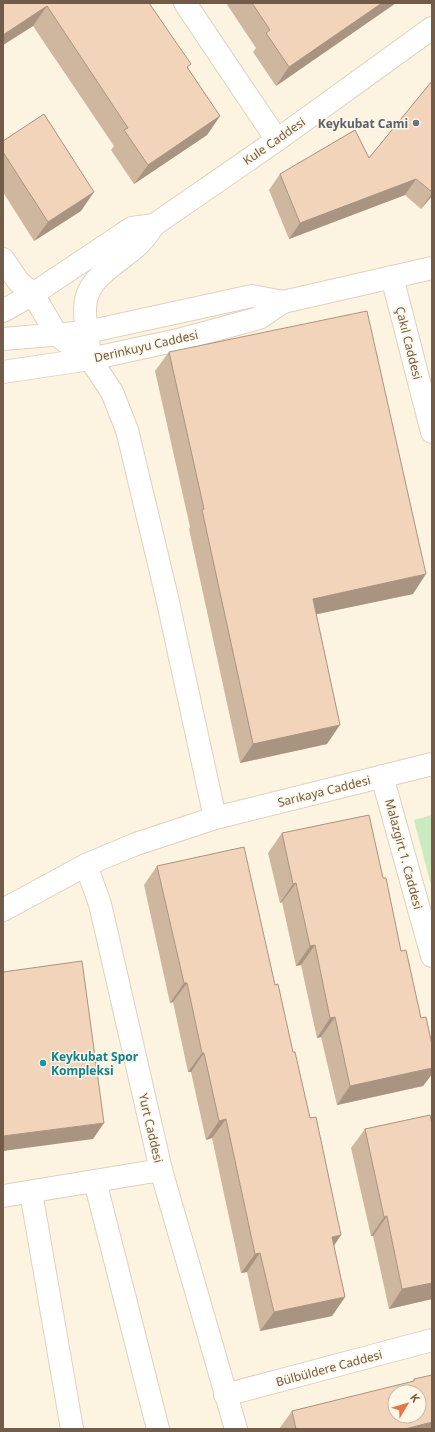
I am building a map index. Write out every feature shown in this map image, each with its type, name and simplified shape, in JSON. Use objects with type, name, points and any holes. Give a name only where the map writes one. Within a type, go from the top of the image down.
[{"type":"street","points":[[185,3],[277,140]]},
{"type":"street","name":"Kule Caddesi","points":[[90,359],[84,310],[86,297],[102,273],[140,242],[154,225],[277,140],[432,28]]},
{"type":"street","name":"Kule Caddesi","points":[[3,311],[33,294],[132,228],[154,225]]},
{"type":"street","points":[[3,259],[18,281],[33,294],[57,335],[90,359],[112,392],[127,430],[166,593],[216,818],[136,844],[86,865],[3,910]]},
{"type":"street","name":"Derinkuyu Caddesi","points":[[3,372],[90,359],[178,340],[260,318],[283,302],[432,268]]},
{"type":"street","name":"Çakıl Caddesi","points":[[392,278],[432,432]]},
{"type":"street","name":"Derinkuyu Caddesi","points":[[3,339],[87,332],[252,296],[283,302]]},
{"type":"street","name":"Sarıkaya Caddesi","points":[[216,818],[432,764]]},
{"type":"street","name":"Malazgirt 1. Caddesi","points":[[382,776],[432,956]]},
{"type":"street","name":"Yurt Caddesi","points":[[86,865],[100,904],[161,1170],[236,1429]]},
{"type":"street","points":[[3,1196],[161,1170]]},
{"type":"street","points":[[95,1181],[158,1429]]},
{"type":"street","points":[[31,1192],[72,1429]]},
{"type":"street","name":"Bülbüldere Caddesi","points":[[225,1395],[432,1340]]},
{"type":"green space","points":[[432,815],[432,889],[414,820]]},
{"type":"building","points":[[3,3],[149,3],[191,64],[187,67],[220,116],[148,165],[124,130],[128,128],[47,6],[3,35]]},
{"type":"building","points":[[252,3],[382,3],[289,67],[266,33],[270,30]]},
{"type":"building","points":[[432,81],[432,192],[416,179],[300,223],[280,174],[355,130],[369,158]]},
{"type":"building","points":[[44,114],[94,192],[48,222],[3,152],[3,141]]},
{"type":"building","points":[[367,311],[426,574],[313,599],[340,725],[253,744],[202,510],[204,509],[169,352]]},
{"type":"building","points":[[369,815],[383,878],[386,878],[401,951],[406,950],[421,1018],[426,1017],[432,1045],[432,1068],[350,1086],[335,1017],[330,1018],[315,945],[310,946],[296,883],[293,884],[282,833]]},
{"type":"building","points":[[244,847],[275,985],[278,984],[293,1052],[295,1052],[310,1118],[316,1117],[341,1235],[332,1237],[345,1297],[274,1312],[260,1253],[255,1254],[226,1119],[219,1121],[204,1053],[202,1053],[187,983],[184,983],[157,866]]},
{"type":"building","name":"Keykubat Spor Kompleksi","points":[[82,961],[104,1123],[3,1136],[3,972]]},
{"type":"building","points":[[430,1115],[432,1124],[432,1283],[402,1289],[387,1216],[384,1217],[365,1129]]},
{"type":"building","points":[[432,1375],[432,1422],[427,1423],[427,1384],[402,1384],[414,1381],[414,1379]]},
{"type":"building","points":[[387,1388],[387,1424],[424,1424],[405,1429],[296,1429],[292,1411]]},
{"type":"place","name":"Keykubat Cami","points":[[416,123]]},
{"type":"place","name":"Keykubat Spor Kompleksi","points":[[43,1063]]}]
